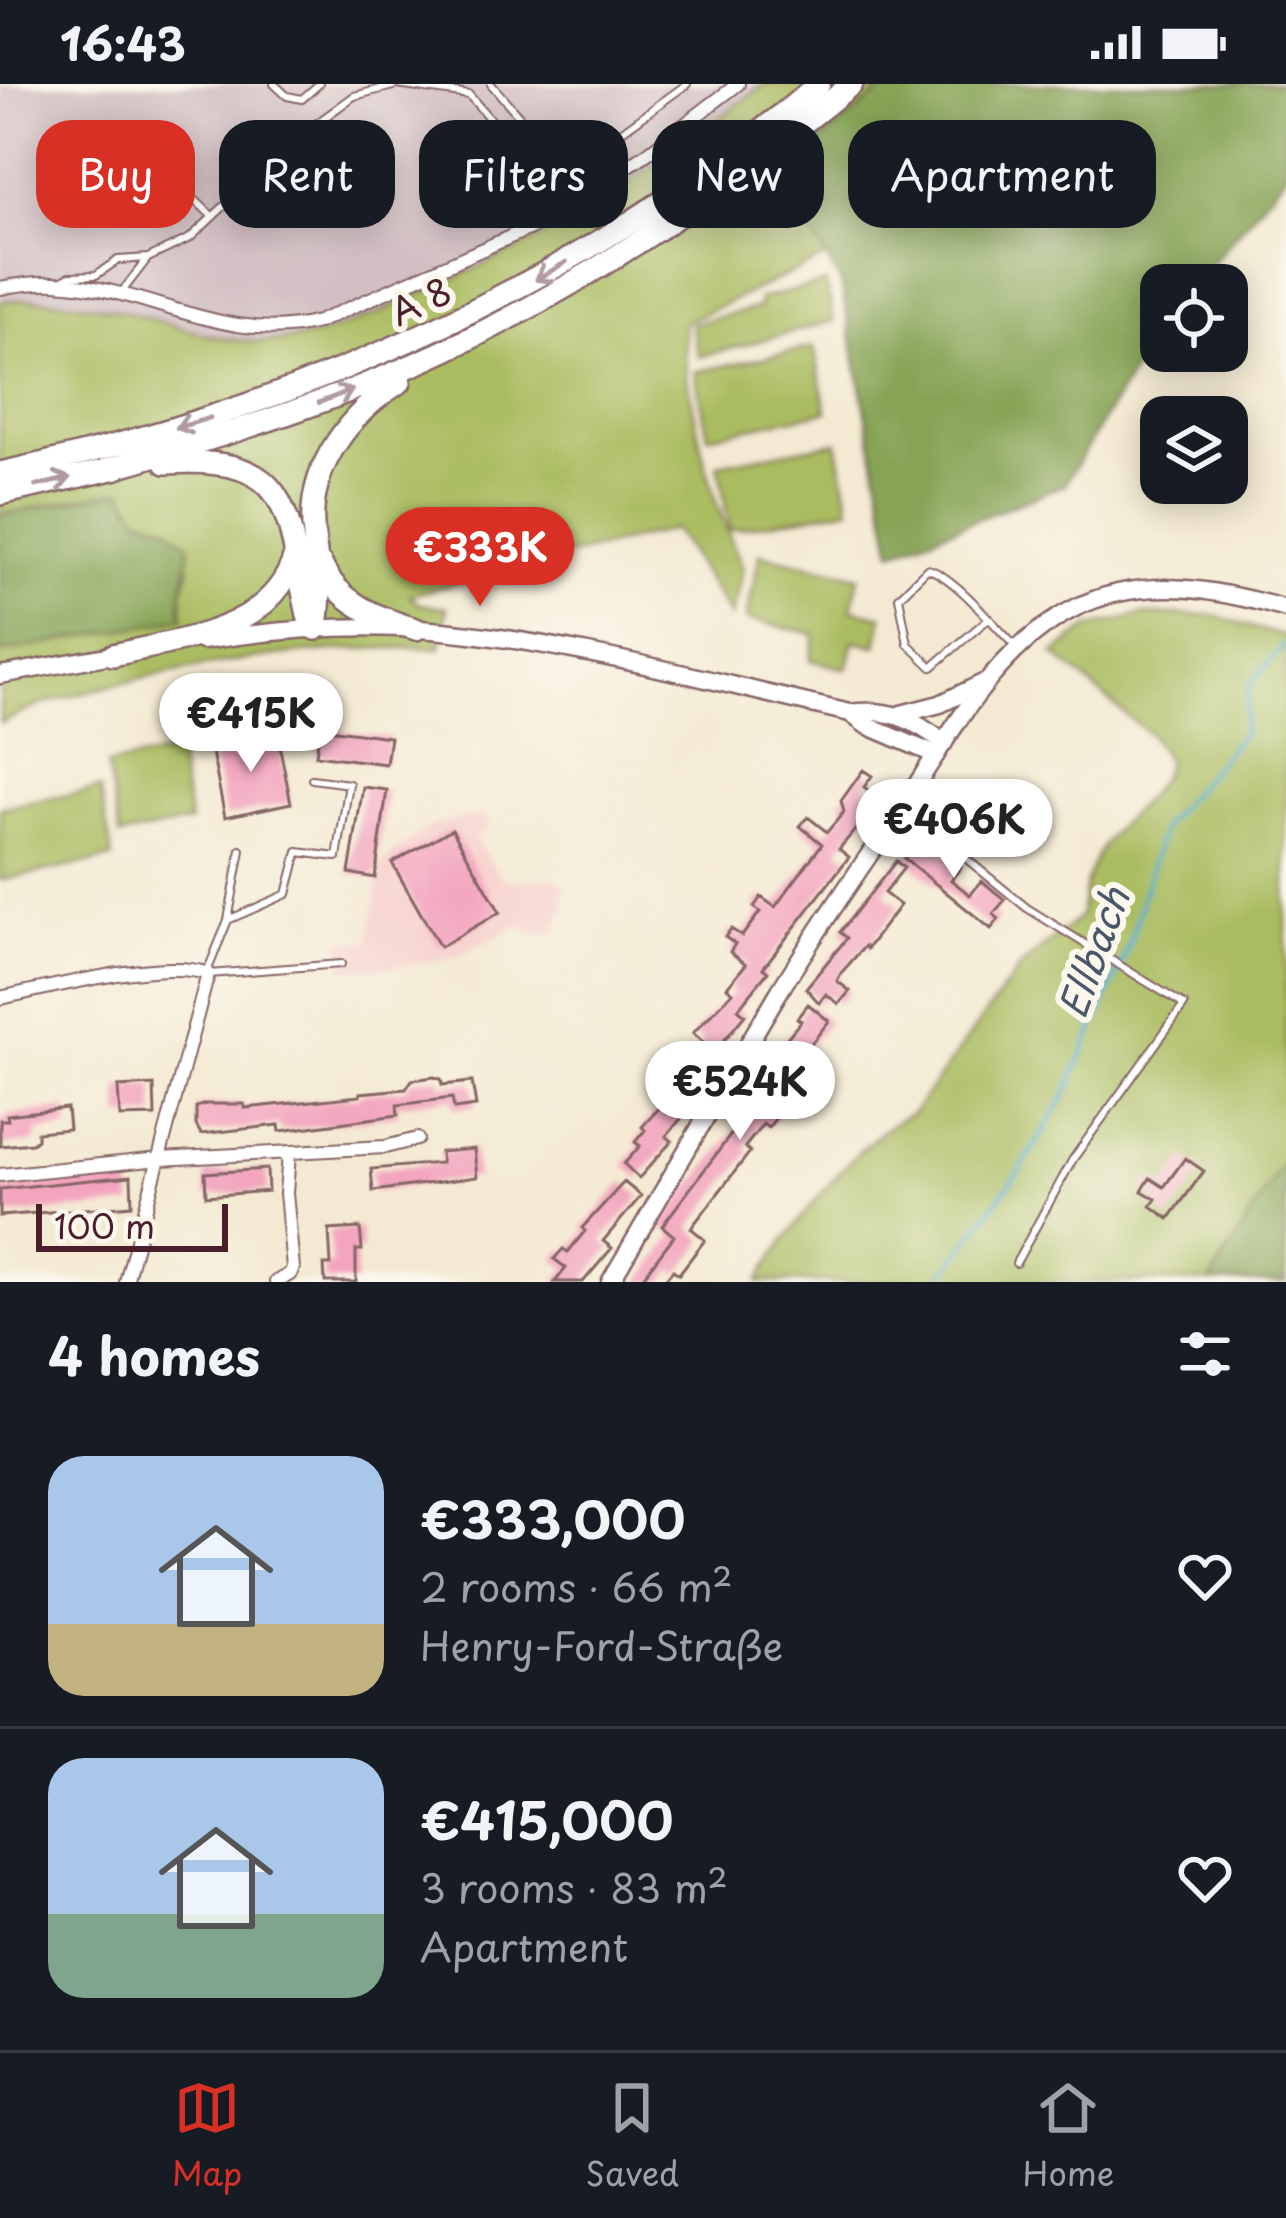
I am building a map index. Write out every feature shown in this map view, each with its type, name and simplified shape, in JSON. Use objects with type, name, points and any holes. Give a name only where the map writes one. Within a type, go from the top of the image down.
[{"type":"highway","name":"A 8","points":[[0,473],[255,403],[368,361],[451,323],[529,284],[666,200],[819,84]]},
{"type":"highway","name":"A 8","points":[[0,494],[105,470],[282,417],[464,341],[611,260],[755,163],[852,84]]},
{"type":"highway","points":[[316,629],[309,619],[306,554],[323,466],[339,437],[380,394],[464,341]]},
{"type":"highway","points":[[105,470],[206,460],[254,473],[283,503],[306,554],[338,591],[372,614],[416,629]]},
{"type":"highway","points":[[113,655],[209,632],[251,615],[283,586],[306,554]]},
{"type":"street","points":[[628,164],[738,84]]},
{"type":"street","points":[[0,288],[56,283],[238,328],[303,326],[361,306],[530,228]]},
{"type":"street","points":[[610,1282],[777,995],[940,749],[1016,648],[1077,607],[1151,587],[1202,589],[1286,610]]},
{"type":"street","points":[[0,675],[316,629],[416,629],[538,644],[850,713],[872,710],[900,715],[940,704],[989,680]]},
{"type":"street","points":[[850,713],[866,725],[940,749]]},
{"type":"street","points":[[900,715],[940,749]]},
{"type":"street","points":[[0,998],[111,976],[208,973],[126,1282]]},
{"type":"street","points":[[0,1175],[385,1147],[417,1138]]},
{"type":"street","points":[[276,1282],[293,1268],[286,1193],[289,1154]]},
{"type":"lane","points":[[274,84],[287,96],[302,99],[319,84]]},
{"type":"lane","points":[[470,95],[473,84]]},
{"type":"lane","points":[[491,84],[567,171],[687,84]]},
{"type":"lane","points":[[56,283],[70,275],[96,275],[118,260],[148,258],[190,238],[314,123],[354,96],[397,85],[470,95],[491,120]]},
{"type":"lane","points":[[195,200],[212,216]]},
{"type":"lane","points":[[118,296],[148,258]]},
{"type":"lane","points":[[988,619],[932,667],[908,644],[900,593],[932,568],[988,619],[1016,648]]},
{"type":"lane","points":[[228,920],[287,894],[298,852],[337,857],[349,784],[312,779]]},
{"type":"lane","points":[[902,806],[1027,908],[1184,1005],[1072,1159],[1016,1263]]},
{"type":"lane","points":[[242,850],[228,920],[208,973],[341,964]]},
{"type":"shaded area","points":[[0,84],[765,84],[717,120],[652,120],[652,166],[628,182],[628,120],[419,120],[419,228],[555,228],[494,261],[315,336],[260,342],[204,335],[60,299],[0,301]]},
{"type":"shaded area","points":[[481,814],[490,818],[489,826],[475,840],[500,875],[508,881],[554,878],[564,886],[564,910],[554,933],[534,936],[518,926],[455,957],[341,970],[340,941],[369,942],[380,867],[389,856],[431,826]]},
{"type":"green space","points":[[765,84],[889,84],[824,139],[824,120],[716,120]]},
{"type":"green space","points":[[889,84],[1286,84],[1286,174],[1211,264],[1140,264],[1140,360],[1064,485],[893,552],[841,283],[809,228],[824,228],[824,139]]},
{"type":"green space","points":[[650,168],[652,228],[809,228],[826,257],[684,323],[686,373],[703,455],[743,569],[731,617],[674,529],[410,595],[418,604],[447,607],[440,648],[340,650],[190,669],[43,704],[0,723],[0,653],[183,617],[182,592],[190,569],[167,525],[139,517],[122,490],[0,515],[0,301],[89,304],[241,341],[303,338],[385,310],[556,228],[628,228],[628,183]]},
{"type":"green space","points":[[826,283],[834,321],[699,357],[691,324],[760,307],[759,299]]},
{"type":"green space","points":[[814,347],[827,411],[708,436],[695,372]]},
{"type":"green space","points":[[837,442],[850,508],[730,530],[718,464]]},
{"type":"green space","points":[[122,490],[139,517],[167,525],[189,545],[183,618],[0,653],[0,515]]},
{"type":"green space","points":[[760,554],[859,576],[852,609],[883,616],[877,646],[854,641],[847,669],[810,660],[815,634],[746,619]]},
{"type":"green space","points":[[1142,615],[1212,615],[1286,637],[1286,1159],[1210,1282],[758,1282],[805,1213],[850,1162],[872,1140],[913,1113],[1020,967],[1080,917],[1097,855],[1158,782],[1167,761],[1150,735],[1054,654],[1088,628]]},
{"type":"green space","points":[[177,752],[190,822],[120,836],[107,765]]},
{"type":"green space","points":[[100,789],[113,858],[0,880],[0,808]]},
{"type":"green space","points":[[1286,1159],[1286,1282],[1210,1282],[1278,1171]]},
{"type":"building","points":[[320,728],[390,737],[386,764],[316,755]]},
{"type":"building","points":[[277,734],[291,803],[225,817],[211,747]]},
{"type":"building","points":[[863,770],[872,776],[864,787],[884,803],[874,815],[870,812],[839,849],[849,857],[763,968],[768,972],[738,1009],[745,1015],[716,1050],[722,1055],[700,1079],[683,1064],[703,1042],[693,1033],[733,992],[727,987],[746,964],[730,952],[735,944],[725,937],[731,929],[742,936],[760,912],[754,907],[761,897],[775,907],[822,844],[800,826],[808,817],[827,832],[844,812],[841,801]]},
{"type":"building","points":[[363,787],[387,790],[375,878],[349,873]]},
{"type":"building","points":[[452,829],[500,912],[440,947],[392,863]]},
{"type":"building","points":[[923,835],[961,867],[951,880],[970,895],[982,881],[1005,900],[993,914],[999,919],[991,929],[904,858]]},
{"type":"building","points":[[896,861],[904,868],[884,893],[900,905],[867,949],[865,946],[841,973],[837,981],[850,991],[839,1004],[826,994],[819,1003],[806,988],[847,938],[840,932]]},
{"type":"building","points":[[808,1004],[829,1021],[803,1054],[822,1069],[745,1147],[750,1152],[691,1228],[705,1240],[679,1274],[673,1270],[663,1282],[639,1282],[674,1236],[662,1226],[745,1116],[739,1110],[780,1065],[771,1057],[801,1021],[797,1018]]},
{"type":"building","points":[[434,1077],[442,1085],[472,1082],[476,1106],[454,1109],[452,1098],[397,1105],[398,1115],[280,1131],[279,1125],[201,1134],[196,1125],[196,1107],[206,1104],[244,1104],[245,1108],[360,1096],[406,1089],[412,1080]]},
{"type":"building","points":[[690,1080],[704,1092],[666,1136],[672,1141],[639,1178],[624,1164],[640,1146],[635,1142],[645,1130],[642,1127]]},
{"type":"building","points":[[154,1085],[155,1116],[120,1117],[118,1087]]},
{"type":"building","points":[[67,1108],[69,1129],[37,1132],[32,1143],[0,1146],[0,1120],[8,1120],[7,1115]]},
{"type":"building","points":[[474,1149],[477,1177],[373,1191],[371,1169],[441,1163],[440,1152]]},
{"type":"building","points":[[1185,1158],[1204,1171],[1169,1219],[1151,1206],[1156,1199],[1142,1191],[1150,1178],[1164,1187]]},
{"type":"building","points":[[267,1169],[268,1191],[206,1196],[205,1173]]},
{"type":"building","points":[[131,1176],[132,1205],[0,1216],[0,1189]]},
{"type":"building","points":[[624,1182],[641,1196],[603,1241],[612,1248],[583,1282],[555,1282],[566,1268],[554,1259],[563,1249],[568,1252],[585,1231],[582,1228]]},
{"type":"building","points":[[360,1228],[362,1250],[356,1250],[356,1282],[325,1282],[324,1265],[331,1265],[329,1230]]},
{"type":"waterway","name":"Ellbach","points":[[938,1282],[1022,1167],[1065,1096],[1129,946],[1163,826],[1243,733],[1249,685],[1286,644]]}]
